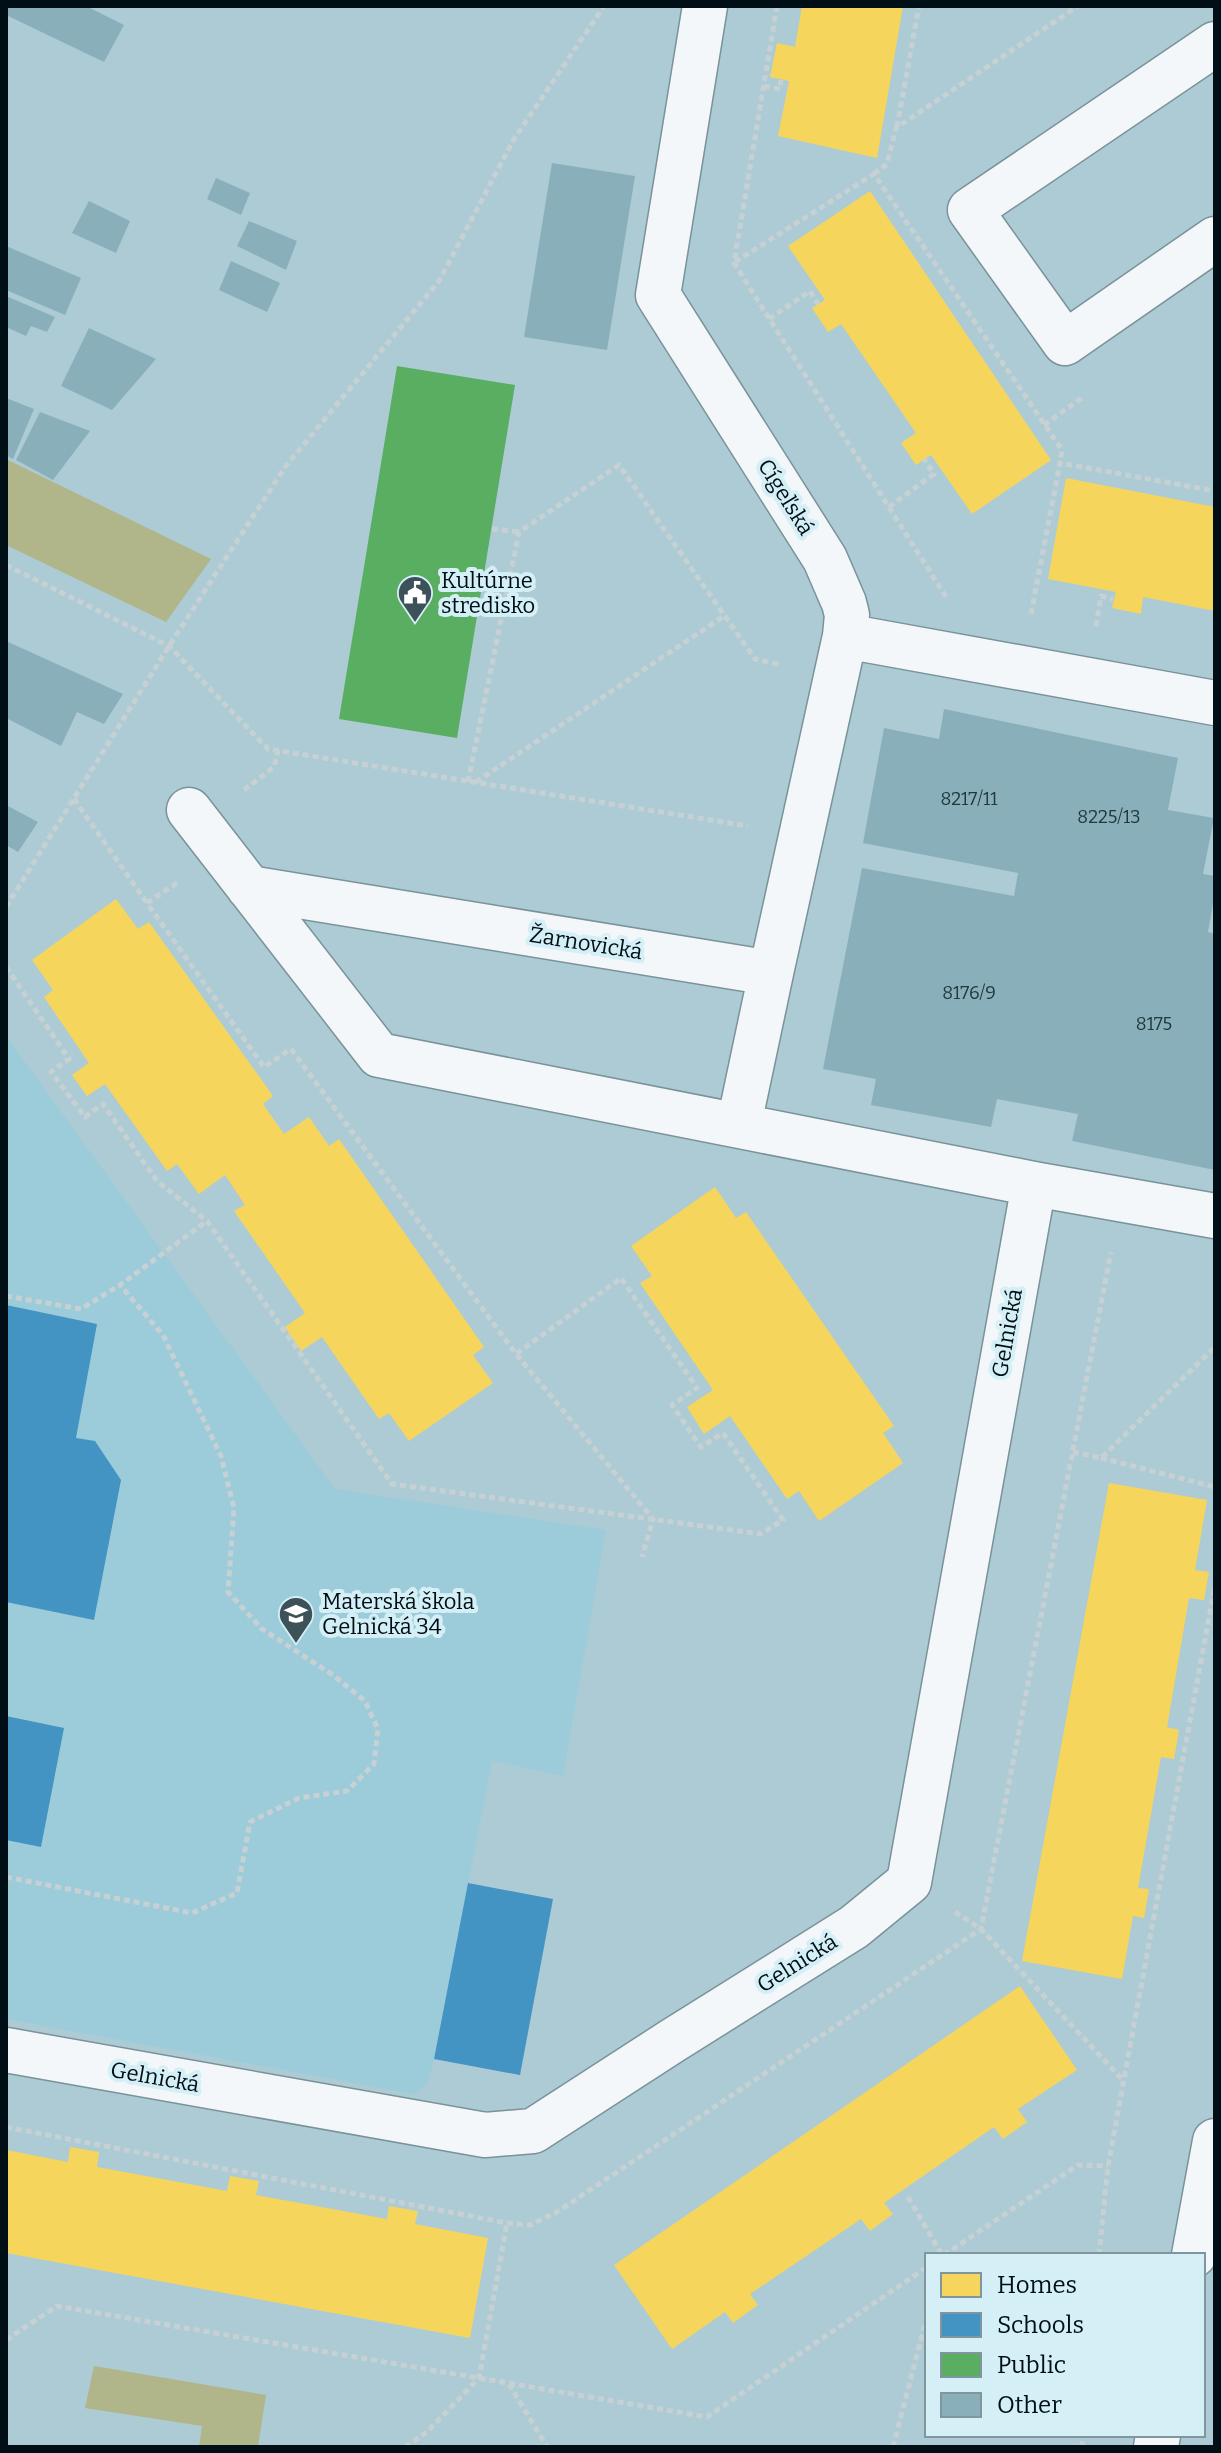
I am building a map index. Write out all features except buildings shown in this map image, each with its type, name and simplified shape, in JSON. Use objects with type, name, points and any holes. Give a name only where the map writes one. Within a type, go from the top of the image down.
[{"type":"street","name":"Cígeľská","points":[[705,6],[658,295],[825,559],[847,615],[841,656],[771,973]]},
{"type":"street","points":[[1215,44],[970,210],[1065,343],[1215,239]]},
{"type":"street","points":[[841,656],[1215,703]]},
{"type":"street","points":[[189,810],[379,1055],[1034,1184],[1215,1216]]},
{"type":"street","name":"Žarnovická","points":[[249,888],[771,973]]},
{"type":"street","points":[[739,1124],[771,973]]},
{"type":"street","name":"Gelnická","points":[[6,2050],[485,2135],[533,2131],[854,1927],[909,1882],[1034,1184]]},
{"type":"street","points":[[1194,2253],[1215,2141]]},
{"type":"path","points":[[6,907],[285,467],[439,281],[514,139],[604,6]]},
{"type":"path","points":[[777,6],[734,263],[952,606]]},
{"type":"path","points":[[734,263],[887,164],[919,6]]},
{"type":"path","points":[[896,128],[1078,6]]},
{"type":"path","points":[[764,86],[780,89],[781,80]]},
{"type":"path","points":[[874,174],[1062,450],[1030,616]]},
{"type":"path","points":[[769,319],[810,291],[818,304]]},
{"type":"path","points":[[889,507],[934,474],[924,459]]},
{"type":"path","points":[[1060,463],[1215,491]]},
{"type":"path","points":[[492,529],[519,532],[619,465],[755,659],[841,656]]},
{"type":"path","points":[[471,782],[519,532]]},
{"type":"path","points":[[6,565],[169,646],[268,749],[712,821]]},
{"type":"path","points":[[1095,632],[1101,596],[1113,599]]},
{"type":"path","points":[[471,782],[724,616]]},
{"type":"path","points":[[74,799],[264,1067],[291,1049],[516,1354],[653,1519]]},
{"type":"path","points":[[147,903],[222,852]]},
{"type":"path","points":[[6,967],[69,1059],[51,1072],[85,1117],[103,1104],[157,1181],[207,1221],[392,1484],[761,1534],[783,1520],[723,1433],[701,1447],[672,1405],[697,1388],[621,1278],[516,1354]]},
{"type":"path","points":[[6,1296],[81,1309],[120,1285],[207,1221]]},
{"type":"path","points":[[6,2127],[530,2225],[557,2212],[981,1929],[1113,1239]]},
{"type":"path","points":[[6,1877],[192,1913],[237,1893],[250,1822],[299,1798],[347,1791],[374,1764],[378,1729],[365,1701],[333,1675],[262,1629],[228,1592],[234,1508],[221,1456],[163,1335],[120,1285]]},
{"type":"path","points":[[1101,1458],[1215,1347]]},
{"type":"path","points":[[1073,1452],[1215,1487]]},
{"type":"path","points":[[642,1557],[653,1519]]},
{"type":"path","points":[[1099,2253],[1108,2166],[1215,1585]]},
{"type":"path","points":[[981,1929],[1123,2080]]},
{"type":"path","points":[[946,2253],[1078,2165],[1108,2166]]},
{"type":"path","points":[[908,2197],[942,2253]]},
{"type":"path","points":[[405,2447],[427,2432],[479,2378],[507,2223]]},
{"type":"path","points":[[6,2340],[57,2306],[707,2417],[925,2268]]},
{"type":"path","points":[[893,2447],[925,2324]]},
{"type":"path","points":[[509,2383],[547,2447]]},
{"type":"shaded area","name":"Materská škola Gelnická 34","points":[[6,1036],[335,1489],[606,1530],[563,1776],[492,1761],[434,2059],[428,2083],[414,2094],[6,2019]]},
{"type":"green space","points":[[6,459],[211,559],[166,622],[6,545]]},
{"type":"green space","points":[[94,2366],[266,2395],[258,2447],[199,2447],[202,2426],[85,2408]]},
{"type":"place","name":"Kultúrne stredisko","points":[[415,624]]},
{"type":"place","name":"Materská škola Gelnická 34","points":[[296,1645]]}]
